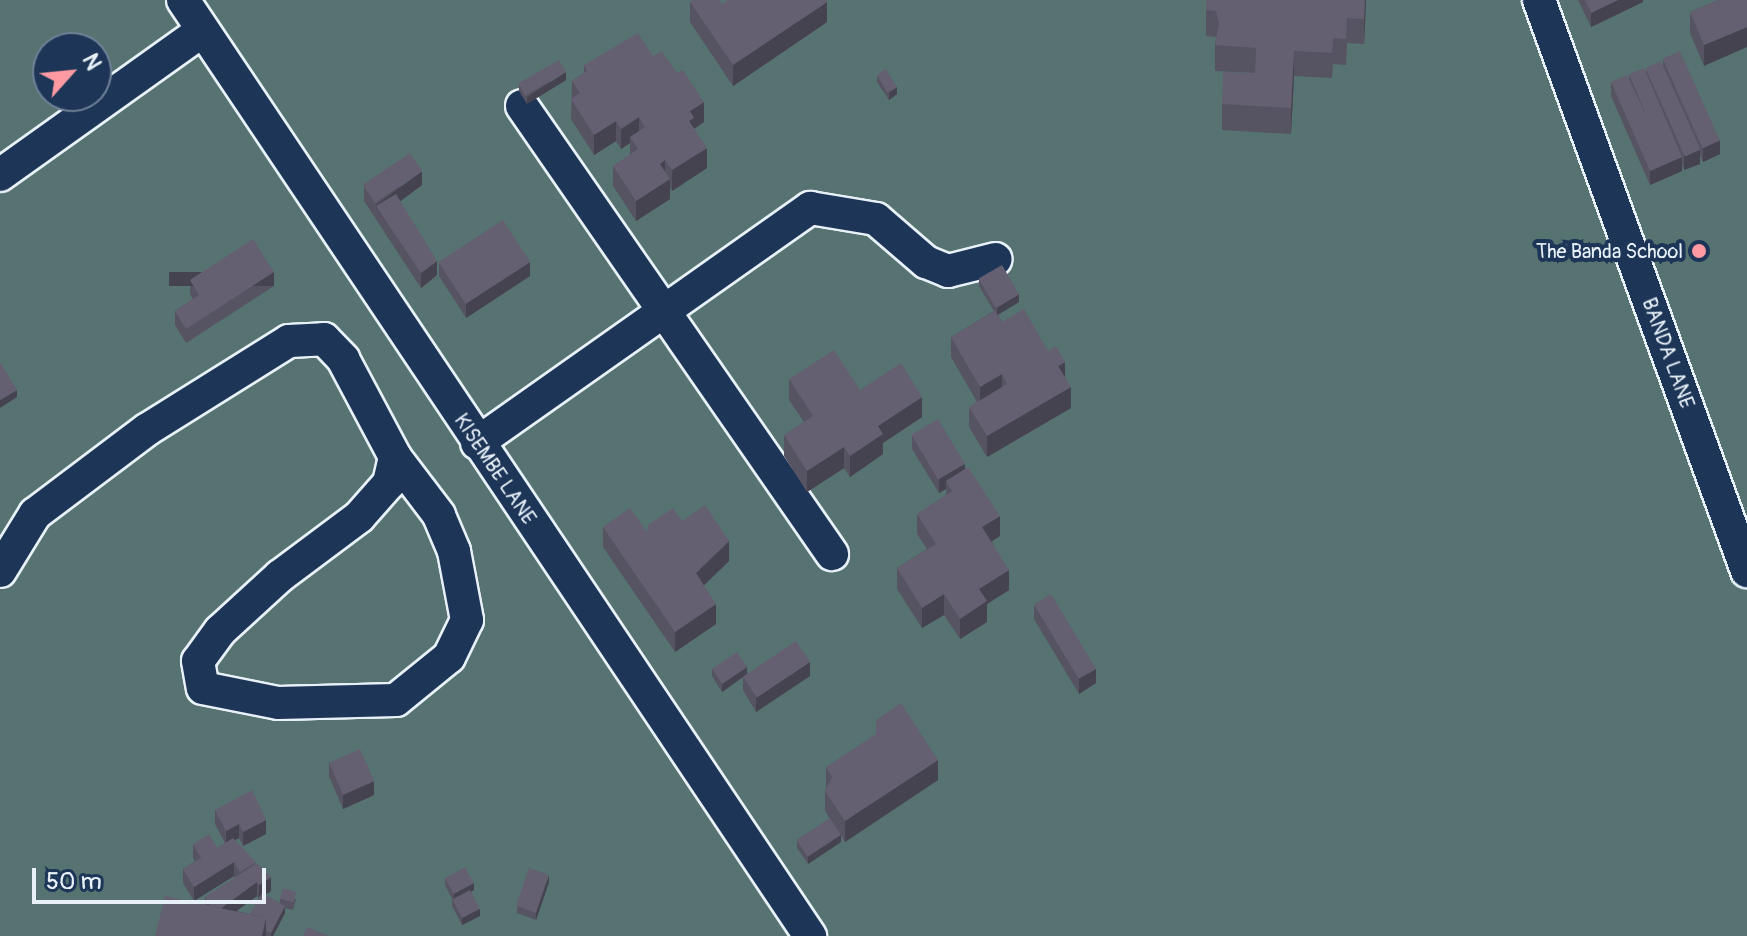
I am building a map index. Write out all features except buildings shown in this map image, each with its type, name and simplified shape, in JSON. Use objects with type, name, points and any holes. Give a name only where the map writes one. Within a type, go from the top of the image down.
[{"type":"street","name":"KISEMBE LANE","points":[[183,0],[810,936]]},
{"type":"street","name":"BANDA LANE","points":[[1539,0],[1747,571]]},
{"type":"street","points":[[0,175],[203,30]]},
{"type":"street","points":[[522,106],[832,554]]},
{"type":"street","points":[[477,443],[664,308],[810,208],[876,219],[926,262],[948,271],[996,259]]},
{"type":"street","points":[[0,571],[35,514],[148,429],[289,341],[324,339],[343,359],[395,457],[439,515],[454,551],[467,620],[449,657],[396,700],[278,703],[203,688],[198,661],[220,631],[280,576],[359,517],[389,483],[395,457]]},
{"type":"green space","points":[[0,0],[1747,0],[1747,936],[0,936]]},
{"type":"place","name":"The Banda School","points":[[1699,251]]}]
